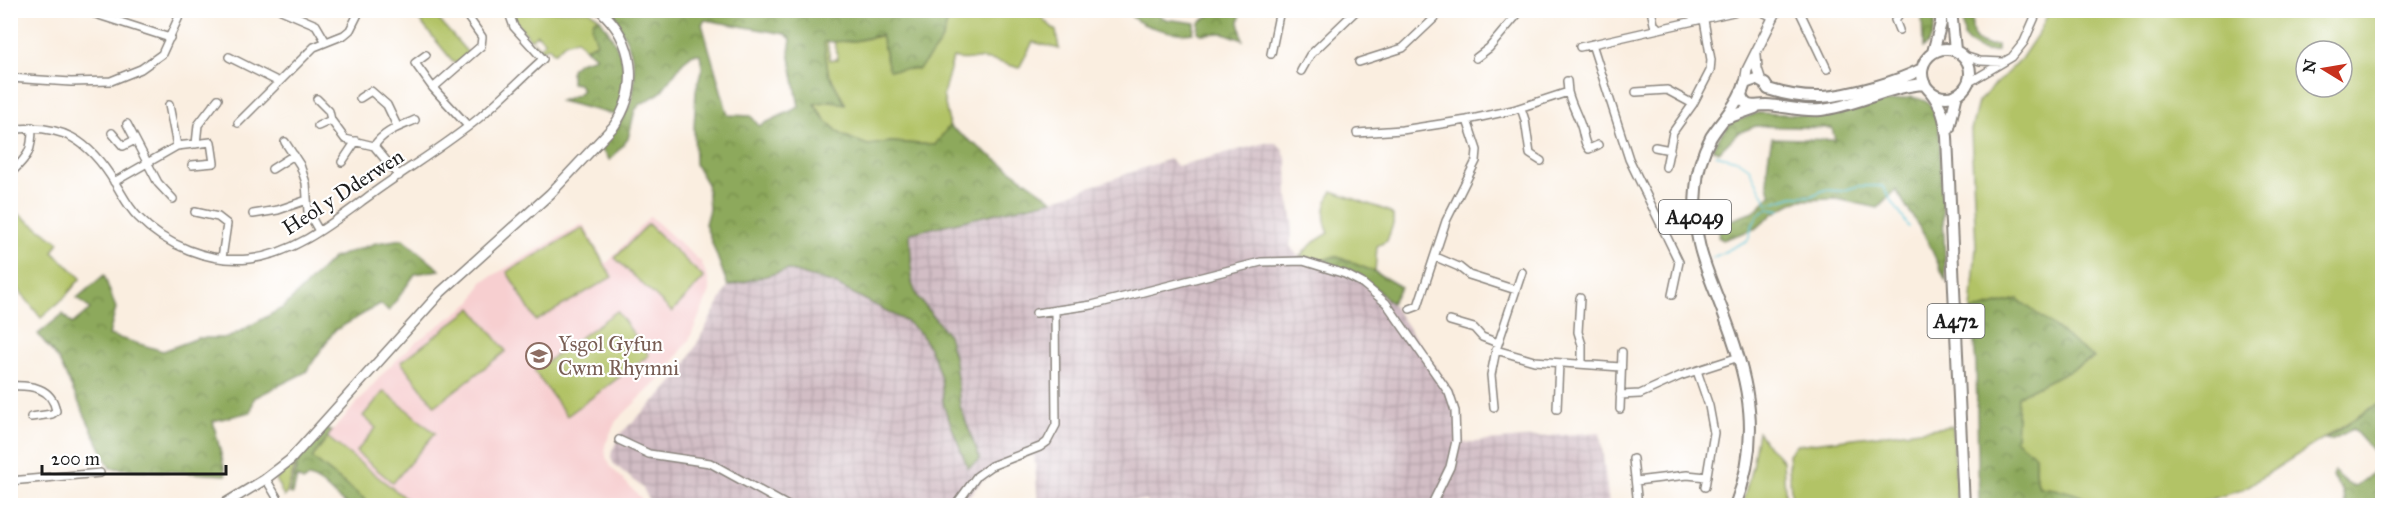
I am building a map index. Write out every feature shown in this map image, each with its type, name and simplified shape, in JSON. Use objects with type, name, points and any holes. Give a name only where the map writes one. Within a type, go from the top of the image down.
[{"type":"main road","points":[[224,505],[290,460],[441,292],[550,194],[614,126],[621,116],[630,93],[630,60],[619,31],[600,10]]},
{"type":"main road","points":[[1927,88],[1922,69],[1924,62],[1933,52],[1941,23],[1941,10]]},
{"type":"main road","points":[[1775,14],[1747,70],[1743,87],[1746,104],[1797,110],[1820,110],[1927,88],[1943,97],[1957,94],[1968,83],[1970,69],[1959,53],[1951,10]]},
{"type":"main road","points":[[1933,52],[1947,49],[1959,53]]},
{"type":"main road","points":[[1727,118],[1761,106],[1768,99],[1765,85],[1757,69],[1756,55]]},
{"type":"main road","points":[[1743,87],[1751,80],[1792,96],[1833,97],[1908,77],[1922,69]]},
{"type":"main road","name":"A4049","points":[[1735,506],[1747,468],[1751,423],[1749,395],[1739,357],[1705,269],[1695,221],[1696,186],[1704,152],[1711,137],[1727,118],[1743,87]]},
{"type":"main road","name":"A472","points":[[1927,88],[1943,111],[1947,137],[1964,506]]},
{"type":"main road","name":"A472","points":[[1947,137],[1957,94]]},
{"type":"street","points":[[83,10],[170,38]]},
{"type":"street","points":[[10,78],[111,81],[141,69],[162,54],[182,10]]},
{"type":"street","points":[[281,10],[316,26],[326,42]]},
{"type":"street","points":[[238,123],[314,47],[345,35],[360,10]]},
{"type":"street","points":[[433,88],[481,46],[482,37],[463,10]]},
{"type":"street","name":"Heol y Dderwen","points":[[10,130],[32,127],[60,131],[74,137],[95,155],[136,216],[183,249],[211,257],[248,259],[279,252],[319,231],[468,126],[543,59],[514,27],[508,10]]},
{"type":"street","points":[[1271,54],[1280,10]]},
{"type":"street","points":[[1301,71],[1310,55],[1357,10]]},
{"type":"street","points":[[1359,62],[1402,48],[1443,10]]},
{"type":"street","points":[[1476,58],[1490,48],[1521,10]]},
{"type":"street","points":[[1651,10],[1654,24],[1658,28]]},
{"type":"street","points":[[1580,47],[1742,10]]},
{"type":"street","points":[[1758,10],[1775,14]]},
{"type":"street","points":[[1799,10],[1827,69]]},
{"type":"street","points":[[1899,30],[1895,20],[1902,10]]},
{"type":"street","points":[[1968,83],[2005,62],[2024,42],[2038,10]]},
{"type":"street","points":[[1666,167],[1673,132],[1693,104],[1711,65],[1704,20]]},
{"type":"street","points":[[1592,44],[1592,51],[1608,90],[1629,159],[1679,262],[1672,295]]},
{"type":"street","points":[[1959,53],[1980,61],[2005,62]]},
{"type":"street","points":[[426,55],[415,63],[433,88],[468,126]]},
{"type":"street","points":[[229,57],[279,82]]},
{"type":"street","points":[[1567,81],[1572,108],[1581,124],[1585,145],[1589,149],[1598,145]]},
{"type":"street","points":[[1636,92],[1666,90],[1693,104]]},
{"type":"street","points":[[360,98],[371,91],[387,105],[397,126]]},
{"type":"street","points":[[1357,133],[1402,130],[1467,120],[1521,108],[1568,92]]},
{"type":"street","points":[[196,144],[198,125],[218,99]]},
{"type":"street","points":[[317,99],[329,111],[331,120],[345,139],[374,147],[399,176]]},
{"type":"street","points":[[169,105],[177,146]]},
{"type":"street","points":[[1521,108],[1530,154],[1540,161]]},
{"type":"street","points":[[318,126],[331,120]]},
{"type":"street","points":[[374,147],[380,138],[397,126],[415,120]]},
{"type":"street","points":[[1410,309],[1418,306],[1446,221],[1476,161],[1477,150],[1467,120]]},
{"type":"street","points":[[127,124],[158,183],[173,199]]},
{"type":"street","points":[[10,174],[28,156],[32,145],[32,127]]},
{"type":"street","points":[[112,133],[123,146],[135,140]]},
{"type":"street","points":[[342,162],[356,141]]},
{"type":"street","points":[[114,182],[177,146],[211,142],[214,163],[192,165]]},
{"type":"street","points":[[285,142],[300,165],[306,183],[308,212],[319,231]]},
{"type":"street","points":[[1655,147],[1670,150]]},
{"type":"street","points":[[1521,157],[1530,154]]},
{"type":"street","points":[[272,169],[294,155]]},
{"type":"street","points":[[253,213],[278,210],[307,200]]},
{"type":"street","points":[[195,212],[218,217],[227,224],[222,258]]},
{"type":"street","points":[[1436,257],[1459,267],[1469,275],[1516,290]]},
{"type":"street","points":[[1036,313],[1127,297],[1262,262],[1303,261],[1345,274],[1362,283],[1386,303],[1449,393],[1455,411],[1454,452],[1450,467],[1431,506]]},
{"type":"street","points":[[1494,407],[1491,375],[1497,346],[1522,272]]},
{"type":"street","points":[[1580,298],[1578,332],[1582,345],[1582,363]]},
{"type":"street","points":[[955,506],[977,476],[991,466],[1040,447],[1053,434],[1057,413],[1055,310]]},
{"type":"street","points":[[1450,321],[1474,328],[1482,337],[1497,346],[1534,361],[1621,367]]},
{"type":"street","points":[[1620,409],[1622,352]]},
{"type":"street","points":[[1620,395],[1640,394],[1739,357]]},
{"type":"street","points":[[1557,409],[1559,363]]},
{"type":"street","points":[[1697,371],[1709,406],[1714,433],[1705,487]]},
{"type":"street","points":[[10,386],[35,387],[47,392],[55,404],[56,411],[52,414],[31,417]]},
{"type":"street","points":[[619,440],[649,453],[710,463],[788,506]]},
{"type":"street","points":[[1633,459],[1638,506]]},
{"type":"street","points":[[10,481],[100,473]]},
{"type":"street","points":[[1636,481],[1687,475],[1707,477]]},
{"type":"street","points":[[266,478],[282,505],[290,503],[296,506]]},
{"type":"shaded area","points":[[1265,143],[1276,143],[1282,148],[1287,161],[1288,198],[1293,221],[1290,246],[1297,255],[1324,260],[1348,271],[1373,286],[1391,303],[1453,392],[1460,411],[1463,443],[1600,432],[1609,505],[1148,506],[1146,501],[1038,502],[1034,455],[1017,459],[996,470],[982,481],[961,505],[648,506],[648,498],[643,488],[614,464],[611,458],[621,433],[663,393],[682,371],[728,286],[788,270],[835,284],[906,321],[921,334],[934,357],[941,379],[944,407],[967,467],[980,459],[960,406],[958,392],[933,316],[916,296],[912,283],[910,232],[1053,200],[1169,159],[1177,166]]},
{"type":"shaded area","name":"Ysgol Gyfun Cwm Rhymni","points":[[650,216],[701,262],[708,278],[710,291],[689,340],[663,376],[616,421],[605,445],[606,457],[611,467],[641,498],[641,505],[414,505],[327,437],[386,370],[417,341],[472,302],[482,282],[580,225],[584,225],[604,262],[607,263]]},
{"type":"green space","points":[[763,10],[770,14],[777,10],[945,11],[944,36],[919,69],[889,70],[881,35],[854,41],[824,42],[828,72],[845,104],[830,101],[814,104],[825,120],[842,135],[868,145],[891,142],[935,145],[949,126],[1053,200],[910,233],[912,283],[917,296],[948,335],[955,361],[960,406],[980,459],[968,468],[944,407],[941,379],[934,357],[921,334],[906,321],[835,284],[788,270],[728,286],[705,224],[709,209],[707,184],[695,164],[696,90],[702,68],[700,54],[693,54],[683,62],[660,93],[635,110],[628,139],[610,160],[599,147],[623,118],[633,93],[634,66],[627,41],[613,17],[616,11]],"holes":[[[705,20],[785,34],[791,39],[789,52],[799,107],[759,126],[751,116],[728,115],[702,24]]]},
{"type":"green space","points":[[419,11],[431,11],[469,54],[455,64],[415,15]]},
{"type":"green space","points":[[519,11],[590,11],[600,19],[594,20],[597,43],[585,48],[577,39],[565,43],[554,53],[549,47],[541,50],[534,42],[540,48],[545,42],[537,34],[531,40],[513,18],[513,15]]},
{"type":"green space","points":[[945,11],[1042,11],[1043,19],[1056,31],[1059,49],[1033,42],[1019,68],[987,59],[953,58],[943,95],[950,127],[935,145],[891,142],[868,146],[842,135],[825,120],[814,103],[830,101],[845,103],[828,72],[823,42],[827,42],[830,60],[838,59],[834,41],[854,41],[948,24]]},
{"type":"green space","points":[[1132,11],[1154,11],[1166,19],[1195,23],[1193,33],[1170,32],[1152,27],[1132,17]]},
{"type":"green space","points":[[1216,11],[1241,11],[1239,22],[1243,40],[1224,33],[1201,34],[1198,32],[1199,23]]},
{"type":"green space","points":[[1922,11],[1935,11],[1932,36],[1923,48]]},
{"type":"green space","points":[[1962,11],[1973,11],[1972,31],[1977,41],[1982,44],[1997,45],[1997,51],[1979,49],[1964,38]]},
{"type":"green space","points":[[2049,11],[2382,11],[2382,401],[2242,490],[2191,505],[2095,505],[2076,494],[2039,487],[2035,473],[2035,455],[2016,440],[2018,299],[1971,311],[1976,247],[1971,130],[1978,102],[2021,59],[2041,29]]},
{"type":"green space","points":[[600,19],[615,42],[623,64],[624,88],[616,115],[560,101],[582,90],[579,84],[571,83],[571,69],[579,62],[596,57],[585,48],[597,43],[592,28],[594,20]]},
{"type":"green space","points":[[1912,97],[1932,106],[1939,126],[1946,281],[1926,238],[1896,190],[1878,208],[1837,199],[1798,200],[1774,213],[1757,228],[1723,240],[1718,237],[1720,224],[1753,212],[1771,195],[1767,174],[1772,138],[1835,140],[1832,128],[1756,126],[1738,133],[1719,152],[1712,149],[1731,123],[1757,113],[1817,115]]},
{"type":"green space","points":[[1332,191],[1388,211],[1393,215],[1393,224],[1387,241],[1377,246],[1375,272],[1335,256],[1324,260],[1300,256],[1314,242],[1329,233],[1325,222],[1325,212]]},
{"type":"green space","points":[[17,213],[59,242],[53,252],[81,278],[63,299],[41,318],[11,280],[11,218]]},
{"type":"green space","points":[[648,224],[704,278],[672,312],[615,258]]},
{"type":"green space","points":[[583,228],[612,277],[536,321],[507,272]]},
{"type":"green space","points":[[403,239],[440,270],[415,274],[389,311],[380,304],[334,331],[306,372],[254,398],[251,412],[213,421],[226,475],[110,468],[58,359],[38,334],[63,314],[72,324],[90,309],[77,298],[104,275],[116,308],[109,335],[163,351],[198,338],[228,338],[284,307],[333,258],[376,243]]},
{"type":"green space","points":[[1335,256],[1375,272],[1401,287],[1391,303],[1373,286],[1324,260]]},
{"type":"green space","points":[[2018,299],[2094,358],[2018,396],[2016,440],[2035,455],[2035,473],[2039,487],[2076,494],[2095,505],[1979,505],[1976,365],[1971,311]]},
{"type":"green space","points":[[472,308],[506,351],[435,406],[401,362]]},
{"type":"green space","points":[[617,311],[649,355],[567,416],[534,371]]},
{"type":"green space","points":[[384,391],[435,433],[393,483],[356,452],[376,428],[363,416]]},
{"type":"green space","points":[[2382,401],[2382,493],[2371,505],[2345,505],[2342,490],[2332,477],[2334,471],[2348,484],[2355,486],[2370,475],[2380,459],[2353,429],[2331,440],[2325,439]]},
{"type":"green space","points":[[1953,426],[1957,505],[1792,505],[1788,454],[1796,445]]},
{"type":"green space","points":[[326,428],[332,431],[312,458],[372,505],[348,505],[320,482],[309,477],[303,481],[297,477],[293,494],[289,493],[300,455]]},
{"type":"green space","points":[[1758,431],[1768,447],[1783,461],[1786,505],[1742,505]]},
{"type":"green space","points":[[327,437],[414,505],[372,505],[312,458]]},
{"type":"green space","points":[[297,459],[286,495],[284,497],[276,480]]},
{"type":"waterway","points":[[1716,155],[1737,160],[1749,168],[1768,204],[1793,196],[1811,196],[1824,190],[1842,191],[1858,186],[1882,186],[1909,227]]},
{"type":"waterway","points":[[1712,258],[1748,240],[1758,215],[1769,208],[1780,210]]},
{"type":"place","name":"Ysgol Gyfun Cwm Rhymni","points":[[539,356]]}]
